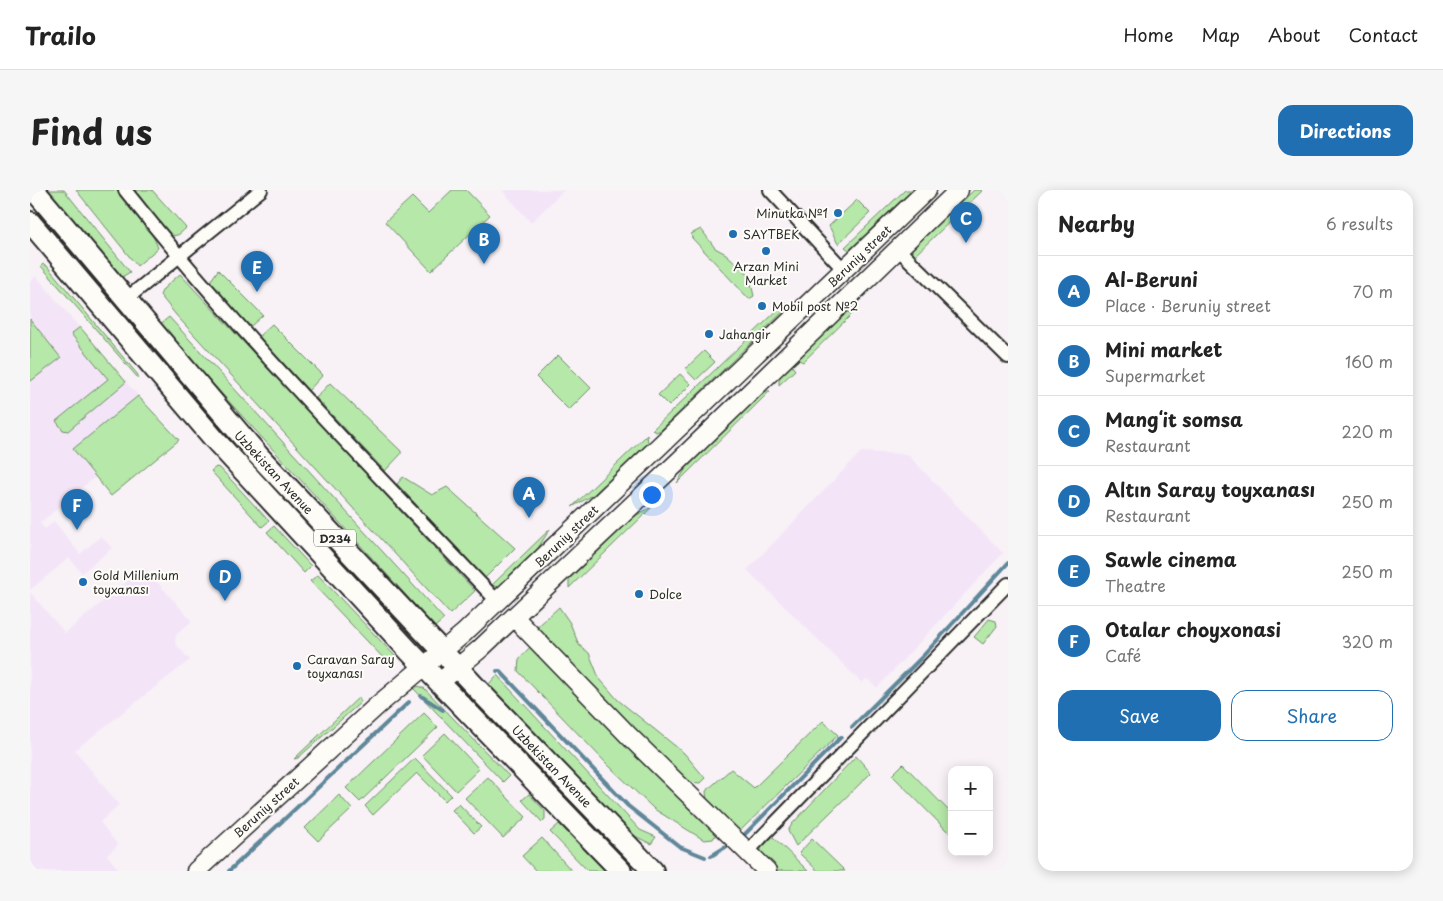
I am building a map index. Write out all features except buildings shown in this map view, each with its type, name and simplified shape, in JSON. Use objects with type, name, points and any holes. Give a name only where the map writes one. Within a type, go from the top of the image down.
[{"type":"main road","name":"Uzbekistan Avenue","points":[[34,190],[125,300],[258,455],[458,668],[653,871]]},
{"type":"main road","name":"Beruniy street","points":[[196,871],[498,602],[928,190]]},
{"type":"main road","name":"Beruniy street","points":[[440,682],[480,649],[514,617],[958,190]]},
{"type":"main road","name":"Uzbekistan Avenue","points":[[30,222],[215,440],[424,666],[621,871]]},
{"type":"main road","points":[[514,617],[630,737],[766,871]]},
{"type":"main road","points":[[464,633],[467,647],[480,649]]},
{"type":"street","points":[[125,190],[178,257],[250,339],[498,602]]},
{"type":"street","points":[[125,300],[262,190]]},
{"type":"street","points":[[770,190],[844,270]]},
{"type":"street","points":[[898,249],[1008,358]]},
{"type":"street","points":[[747,852],[1008,584]]},
{"type":"shaded area","points":[[502,190],[564,190],[531,223]]},
{"type":"shaded area","points":[[36,276],[126,382],[179,440],[111,496],[95,477],[40,523],[45,529],[54,521],[80,554],[101,536],[112,548],[82,573],[69,558],[30,590],[30,282]]},
{"type":"shaded area","points":[[861,452],[907,454],[1003,553],[877,688],[867,679],[862,683],[747,570]]},
{"type":"shaded area","points":[[144,567],[192,621],[176,635],[175,643],[190,660],[75,750],[119,805],[100,822],[118,845],[107,855],[120,871],[30,871],[30,592],[65,633]]},
{"type":"green space","points":[[47,190],[64,190],[130,272],[122,277],[115,275]]},
{"type":"green space","points":[[76,190],[117,190],[152,233],[158,248],[137,266]]},
{"type":"green space","points":[[132,190],[152,190],[186,228],[177,235],[167,233]]},
{"type":"green space","points":[[452,190],[466,190],[490,215],[431,271],[385,222],[412,197],[428,213]]},
{"type":"green space","points":[[905,190],[912,190],[849,250],[845,247]]},
{"type":"green space","points":[[974,190],[983,190],[913,257],[912,249]]},
{"type":"green space","points":[[857,200],[870,213],[838,244],[829,226]]},
{"type":"green space","points":[[701,229],[715,248],[726,254],[749,275],[754,296],[749,299],[692,238],[691,234]]},
{"type":"green space","points":[[43,264],[47,266],[138,375],[138,378],[41,266]]},
{"type":"green space","points":[[218,270],[263,315],[251,326],[244,325],[209,283]]},
{"type":"green space","points":[[180,274],[475,591],[450,614],[176,315],[160,295],[163,289]]},
{"type":"green space","points":[[785,303],[789,306],[661,430],[656,432],[652,430]]},
{"type":"green space","points":[[847,312],[853,313],[803,362],[799,360],[792,366],[795,370],[779,385],[779,378]]},
{"type":"green space","points":[[169,317],[444,619],[435,627],[159,325]]},
{"type":"green space","points":[[30,319],[61,358],[31,381],[30,380]]},
{"type":"green space","points":[[272,324],[323,375],[308,391],[260,341],[260,335]]},
{"type":"green space","points":[[80,327],[126,382],[68,431],[63,430],[56,421],[108,379],[71,334]]},
{"type":"green space","points":[[704,351],[715,362],[696,380],[685,369]]},
{"type":"green space","points":[[558,355],[591,388],[569,410],[536,377]]},
{"type":"green space","points":[[680,374],[691,384],[669,406],[658,395]]},
{"type":"green space","points":[[330,383],[401,451],[401,454],[385,471],[316,398]]},
{"type":"green space","points":[[764,391],[770,391],[677,483],[688,465]]},
{"type":"green space","points":[[138,396],[179,440],[111,496],[73,449]]},
{"type":"green space","points":[[647,435],[648,443],[593,495],[572,507]]},
{"type":"green space","points":[[216,467],[220,468],[269,521],[262,527],[211,471]]},
{"type":"green space","points":[[403,477],[432,495],[447,487],[515,548],[485,578],[397,484]]},
{"type":"green space","points":[[653,506],[569,588],[569,579],[635,516]]},
{"type":"green space","points":[[274,526],[311,566],[304,573],[267,532]]},
{"type":"green space","points":[[550,529],[538,548],[502,585],[496,587],[492,585]]},
{"type":"green space","points":[[318,575],[395,656],[388,663],[310,581]]},
{"type":"green space","points":[[559,607],[570,623],[579,645],[589,653],[599,678],[618,700],[684,753],[705,778],[700,783],[687,782],[534,630]]},
{"type":"green space","points":[[989,619],[996,621],[997,626],[983,644],[974,637]]},
{"type":"green space","points":[[530,647],[718,830],[713,839],[704,840],[654,809],[607,764],[518,671],[519,659]]},
{"type":"green space","points":[[497,675],[640,830],[656,837],[651,844],[631,834],[488,685]]},
{"type":"green space","points":[[417,686],[424,688],[509,776],[503,782],[413,688]]},
{"type":"green space","points":[[359,697],[361,702],[298,758],[294,759]]},
{"type":"green space","points":[[424,713],[438,727],[360,802],[346,788]]},
{"type":"green space","points":[[823,721],[838,735],[739,832],[707,802],[706,791],[731,769],[754,788]]},
{"type":"green space","points":[[445,733],[479,769],[456,791],[422,755]]},
{"type":"green space","points":[[856,756],[871,773],[796,846],[788,831],[792,824]]},
{"type":"green space","points":[[415,758],[451,795],[445,801],[417,773],[373,815],[365,806]]},
{"type":"green space","points":[[903,764],[948,810],[948,832],[892,775]]},
{"type":"green space","points":[[488,777],[526,817],[503,838],[465,798]]},
{"type":"green space","points":[[529,794],[545,811],[545,819],[542,822],[522,800]]},
{"type":"green space","points":[[339,795],[352,809],[318,841],[305,828]]},
{"type":"green space","points":[[459,804],[481,827],[474,833],[452,810]]},
{"type":"green space","points":[[559,824],[605,871],[588,871],[550,832]]},
{"type":"green space","points":[[771,835],[808,871],[776,871],[761,857],[761,847]]},
{"type":"green space","points":[[542,838],[572,871],[536,871],[522,856]]},
{"type":"green space","points":[[812,839],[845,871],[818,871],[799,853]]},
{"type":"waterway","points":[[852,727],[922,657],[1008,563]]},
{"type":"waterway","points":[[497,671],[500,671],[628,806],[680,847],[705,857]]},
{"type":"waterway","points":[[421,696],[443,710]]},
{"type":"waterway","points":[[229,871],[409,702]]},
{"type":"waterway","points":[[745,834],[841,737]]},
{"type":"waterway","points":[[711,856],[732,843]]},
{"type":"place","name":"Minutka №1","points":[[838,213]]},
{"type":"place","name":"SAYTBEK","points":[[733,234]]},
{"type":"place","name":"Mangʻit somsa","points":[[966,243]]},
{"type":"place","name":"Arzan Mini Market","points":[[766,251]]},
{"type":"place","name":"Mini market","points":[[484,264]]},
{"type":"place","name":"Sawle cinema","points":[[257,292]]},
{"type":"place","name":"Mobil post №2","points":[[762,306]]},
{"type":"place","name":"Jahangir","points":[[709,334]]},
{"type":"place","name":"Al-Beruni","points":[[529,518]]},
{"type":"place","name":"Otalar choyxonasi","points":[[77,530]]},
{"type":"place","name":"Gold Millenium toyxanası","points":[[83,582]]},
{"type":"place","name":"Dolce","points":[[639,594]]},
{"type":"place","name":"Altın Saray toyxanası","points":[[225,601]]},
{"type":"place","name":"Caravan Saray toyxanası","points":[[297,666]]}]
